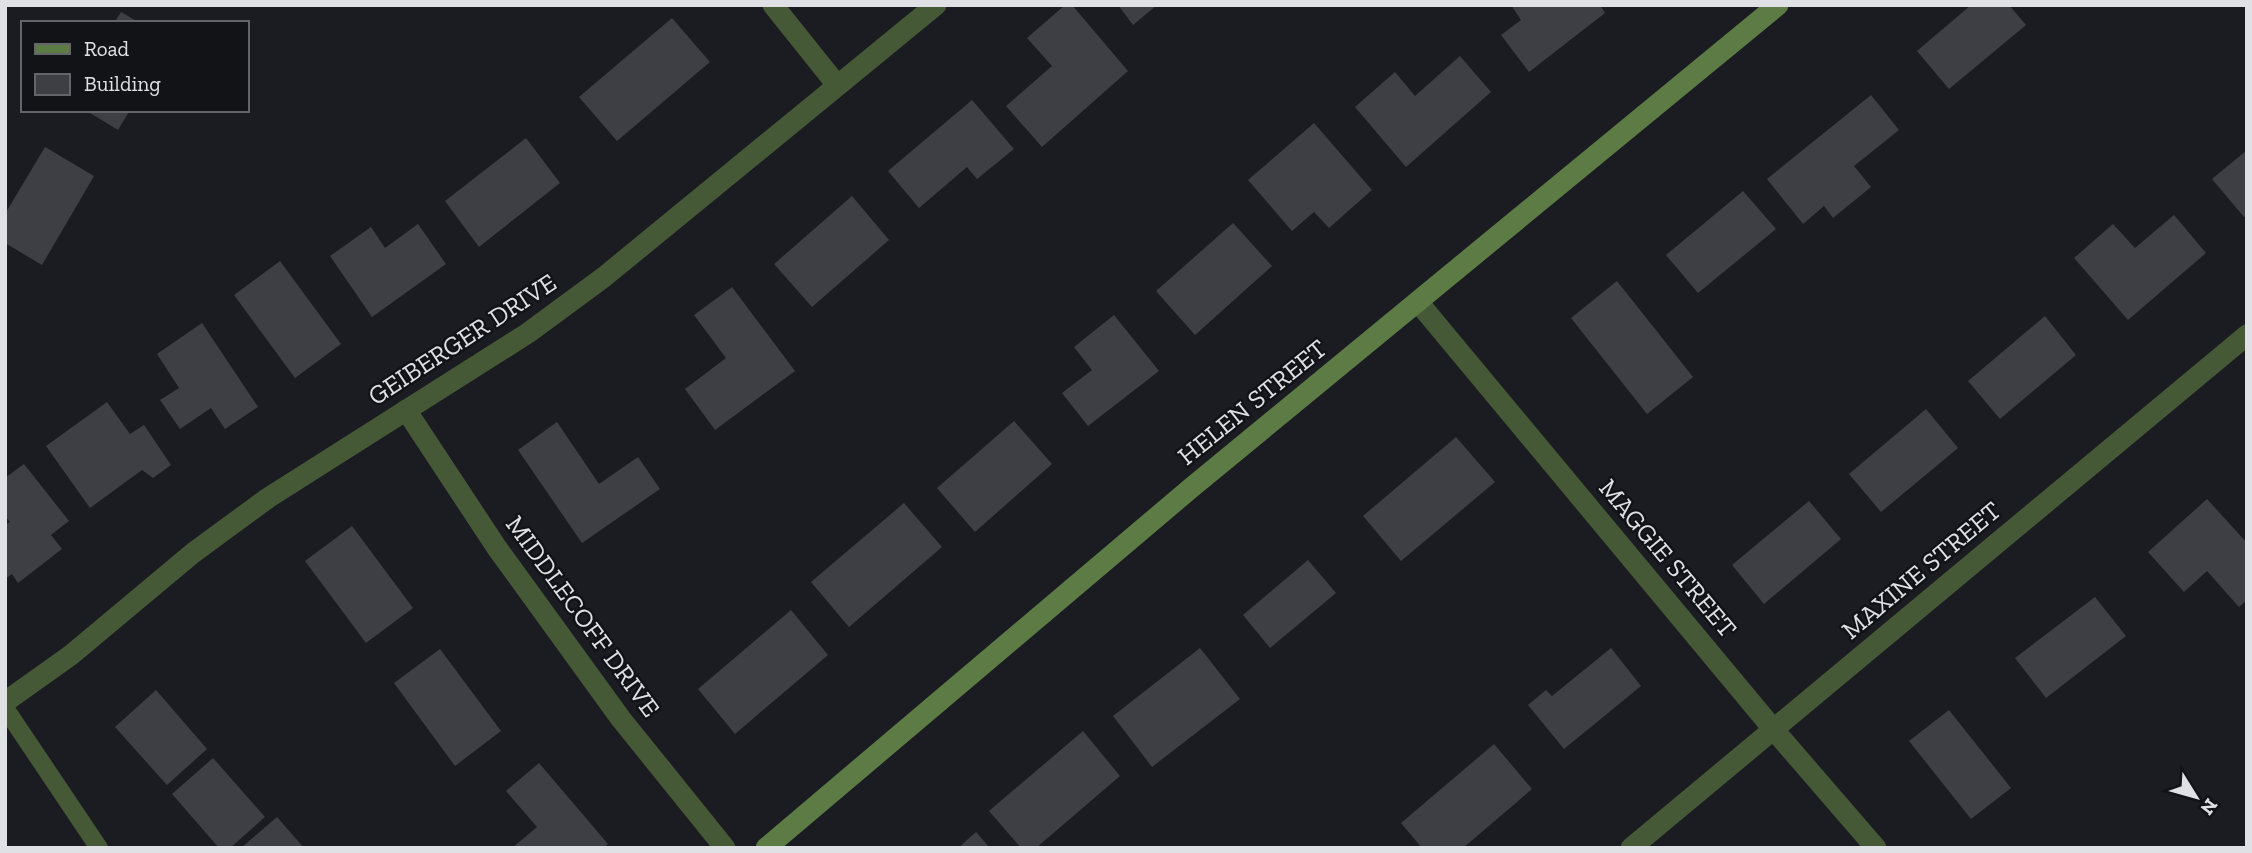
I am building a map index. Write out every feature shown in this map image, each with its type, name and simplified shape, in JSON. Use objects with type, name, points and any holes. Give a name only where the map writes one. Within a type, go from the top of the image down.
[{"type":"street","points":[[773,5],[837,85]]},
{"type":"street","name":"GEIBERGER DRIVE","points":[[5,702],[71,655],[193,553],[268,498],[528,333],[593,285],[936,5]]},
{"type":"street","name":"HELEN STREET","points":[[766,848],[1180,497],[1778,5]]},
{"type":"street","name":"MAGGIE STREET","points":[[1418,302],[1774,730],[1876,848]]},
{"type":"street","name":"MAXINE STREET","points":[[1631,848],[2247,335]]},
{"type":"street","name":"MIDDLECOFF DRIVE","points":[[406,411],[513,570],[621,719],[725,848]]},
{"type":"lane","points":[[5,708],[99,848]]},
{"type":"building","points":[[1065,5],[1072,5],[1128,71],[1042,147],[1006,106],[1052,66],[1027,38]]},
{"type":"building","points":[[1118,5],[1157,5],[1133,25]]},
{"type":"building","points":[[1511,5],[1600,5],[1605,13],[1529,72],[1501,35],[1521,20]]},
{"type":"building","points":[[1971,5],[2009,5],[2026,25],[1949,89],[1917,51]]},
{"type":"building","points":[[121,12],[137,21],[115,21]]},
{"type":"building","points":[[672,18],[710,62],[617,141],[579,97]]},
{"type":"building","points":[[1460,56],[1491,92],[1406,167],[1355,107],[1395,72],[1415,96]]},
{"type":"building","points":[[1871,95],[1899,130],[1854,166],[1871,187],[1833,218],[1824,206],[1803,224],[1767,179]]},
{"type":"building","points":[[972,100],[1014,149],[977,179],[967,167],[919,208],[888,171]]},
{"type":"building","points":[[88,112],[129,112],[118,130]]},
{"type":"building","points":[[1314,123],[1372,190],[1329,228],[1314,212],[1292,231],[1248,180]]},
{"type":"building","points":[[526,138],[560,183],[479,247],[445,201]]},
{"type":"building","points":[[45,147],[94,176],[42,265],[5,243],[5,214]]},
{"type":"building","points":[[2247,150],[2247,215],[2244,217],[2212,179]]},
{"type":"building","points":[[1743,191],[1776,229],[1698,293],[1666,255]]},
{"type":"building","points":[[852,196],[889,240],[812,307],[774,264]]},
{"type":"building","points":[[2174,215],[2206,253],[2128,320],[2074,258],[2113,224],[2135,248]]},
{"type":"building","points":[[1233,223],[1272,266],[1195,335],[1156,291]]},
{"type":"building","points":[[418,224],[446,264],[372,317],[330,256],[371,227],[385,248]]},
{"type":"building","points":[[280,261],[341,344],[295,378],[234,295]]},
{"type":"building","points":[[1617,281],[1693,377],[1647,414],[1571,318]]},
{"type":"building","points":[[732,287],[795,371],[715,430],[685,389],[726,358],[694,315]]},
{"type":"building","points":[[1114,315],[1159,371],[1088,426],[1062,393],[1092,370],[1074,347]]},
{"type":"building","points":[[2045,316],[2076,355],[2000,419],[1968,381]]},
{"type":"building","points":[[202,323],[258,407],[225,429],[211,408],[180,429],[160,400],[179,388],[157,354]]},
{"type":"building","points":[[107,402],[130,434],[144,425],[171,465],[153,478],[142,470],[90,508],[46,446]]},
{"type":"building","points":[[1926,409],[1958,448],[1881,512],[1849,474]]},
{"type":"building","points":[[1014,421],[1052,464],[975,532],[937,488]]},
{"type":"building","points":[[557,422],[599,484],[638,457],[660,489],[582,543],[518,450]]},
{"type":"building","points":[[1456,437],[1495,482],[1401,561],[1363,516]]},
{"type":"building","points":[[24,464],[69,521],[51,535],[62,549],[18,583],[12,574],[5,579],[5,525],[10,522],[5,516],[5,478]]},
{"type":"building","points":[[2207,499],[2247,543],[2247,600],[2239,607],[2207,571],[2184,592],[2148,552]]},
{"type":"building","points":[[1809,501],[1841,539],[1764,604],[1732,565]]},
{"type":"building","points":[[904,503],[942,547],[849,627],[811,582]]},
{"type":"building","points":[[352,526],[413,608],[366,643],[305,561]]},
{"type":"building","points":[[1308,560],[1336,593],[1270,648],[1243,615]]},
{"type":"building","points":[[2095,597],[2126,636],[2046,698],[2015,658]]},
{"type":"building","points":[[791,610],[828,655],[735,734],[698,689]]},
{"type":"building","points":[[1200,648],[1240,699],[1152,767],[1113,716]]},
{"type":"building","points":[[1611,648],[1641,686],[1564,749],[1528,705],[1546,690],[1552,696]]},
{"type":"building","points":[[440,649],[501,731],[455,766],[394,683]]},
{"type":"building","points":[[156,690],[207,749],[167,785],[115,727]]},
{"type":"building","points":[[1949,710],[2011,788],[1971,819],[1909,741]]},
{"type":"building","points":[[1083,731],[1120,776],[1036,848],[1021,848],[989,811]]},
{"type":"building","points":[[1494,744],[1532,789],[1463,848],[1422,848],[1401,823]]},
{"type":"building","points":[[213,758],[265,817],[230,848],[219,848],[172,794]]},
{"type":"building","points":[[539,763],[608,844],[604,848],[512,848],[537,827],[506,791]]},
{"type":"building","points":[[277,817],[304,848],[241,848]]},
{"type":"building","points":[[976,832],[990,848],[958,848]]}]
